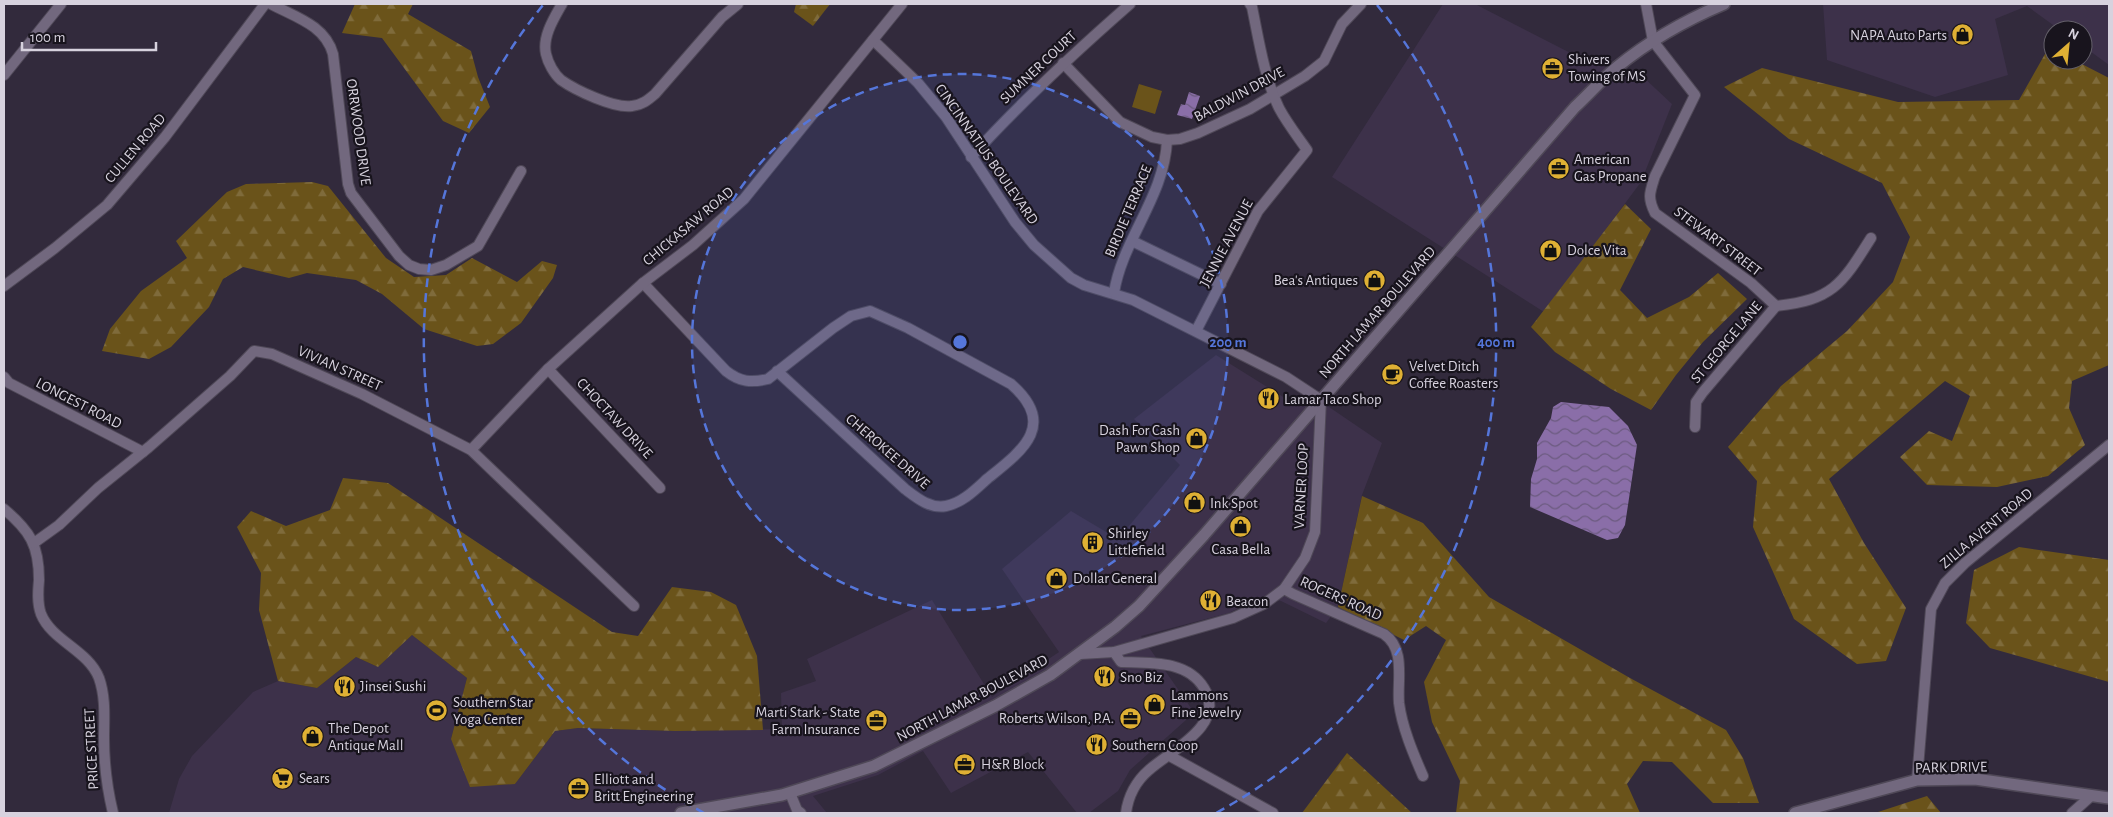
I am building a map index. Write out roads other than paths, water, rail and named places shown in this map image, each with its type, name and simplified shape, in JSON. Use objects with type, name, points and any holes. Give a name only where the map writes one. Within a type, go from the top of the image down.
[{"type":"street","points":[[4,75],[61,4]]},
{"type":"street","name":"CULLEN ROAD","points":[[4,286],[56,248],[107,205],[165,137],[265,4]]},
{"type":"street","name":"ORRWOOD DRIVE","points":[[271,4],[312,25],[330,42],[348,184],[352,193],[398,256],[409,265],[419,269],[431,270],[446,265],[478,246],[521,171]]},
{"type":"street","points":[[562,4],[547,35],[545,45],[546,54],[554,73],[561,80],[618,106],[644,103],[655,94],[722,17],[738,4]]},
{"type":"street","name":"CHICKASAW ROAD","points":[[471,450],[548,369],[643,283],[692,245],[744,200],[902,4]]},
{"type":"street","name":"SUMNER COURT","points":[[971,157],[1008,117],[1063,63],[1130,4]]},
{"type":"street","points":[[1250,4],[1262,62],[1273,94]]},
{"type":"street","name":"BALDWIN DRIVE","points":[[1063,63],[1120,122],[1143,134],[1167,140],[1198,133],[1250,109],[1305,76],[1324,61],[1342,24],[1361,4]]},
{"type":"street","points":[[1646,4],[1653,41]]},
{"type":"street","name":"NORTH LAMAR BOULEVARD","points":[[681,813],[790,793],[874,766],[995,706],[1050,676],[1080,654],[1138,606],[1206,534],[1551,132],[1616,67],[1682,23],[1724,4]]},
{"type":"street","name":"CINCINNATIUS BOULEVARD","points":[[873,40],[918,83],[946,117],[1015,222],[1071,278],[1084,285],[1133,300],[1286,377],[1322,400]]},
{"type":"street","name":"STEWART STREET","points":[[1653,41],[1695,95],[1655,176],[1650,190],[1649,201],[1655,212],[1751,283],[1776,306]]},
{"type":"street","name":"JENNIE AVENUE","points":[[1196,331],[1258,211],[1307,150],[1288,123],[1273,94]]},
{"type":"street","name":"BIRDIE TERRACE","points":[[1114,293],[1116,281],[1164,167],[1167,140]]},
{"type":"street","points":[[1776,306],[1811,300],[1833,288],[1844,279],[1870,238]]},
{"type":"street","points":[[1132,241],[1220,284]]},
{"type":"street","name":"CHEROKEE DRIVE","points":[[643,283],[726,371],[736,378],[754,382],[768,379],[777,371],[851,316],[870,311],[908,328],[1011,384],[1024,396],[1029,405],[1032,417],[1032,431],[1029,442],[1016,456],[958,503],[944,506],[932,505],[920,501],[905,489],[777,371]]},
{"type":"street","name":"ST GEORGE LANE","points":[[1695,427],[1696,402],[1702,392],[1776,306]]},
{"type":"street","name":"VIVIAN STREET","points":[[34,543],[59,525],[98,488],[143,452],[230,376],[254,351],[259,351],[272,354],[362,394],[471,450],[634,606]]},
{"type":"street","name":"CHOCTAW DRIVE","points":[[548,369],[660,488]]},
{"type":"street","name":"LONGEST ROAD","points":[[4,377],[9,383],[143,452]]},
{"type":"street","name":"VARNER LOOP","points":[[1080,654],[1114,652],[1233,618],[1264,604],[1284,589],[1305,558],[1315,532],[1322,400]]},
{"type":"street","name":"ZILLA AVENT ROAD","points":[[1917,780],[1931,609],[1945,583],[1965,563],[2109,445]]},
{"type":"street","name":"PRICE STREET","points":[[4,509],[23,525],[34,543],[39,564],[38,600],[42,615],[52,630],[82,654],[98,677],[105,705],[106,784],[113,813]]},
{"type":"street","name":"ROGERS ROAD","points":[[1284,589],[1317,606],[1384,634],[1393,642],[1397,654],[1399,703],[1413,752],[1423,776]]},
{"type":"street","points":[[1114,652],[1121,662],[1159,663],[1174,666],[1195,677],[1208,694],[1208,715],[1204,724],[1198,732],[1148,771],[1136,784],[1126,813]]},
{"type":"street","points":[[1168,755],[1273,813]]},
{"type":"street","name":"PARK DRIVE","points":[[1795,813],[1917,780],[1975,779],[2109,798]]},
{"type":"street","points":[[790,793],[797,810],[801,813]]},
{"type":"street","points":[[2072,813],[2090,796]]},
{"type":"water","points":[[1189,92],[1200,96],[1192,119],[1177,115],[1181,104],[1185,105]]},
{"type":"water","points":[[1561,402],[1609,407],[1628,426],[1637,445],[1625,525],[1618,538],[1607,540],[1530,507],[1531,479],[1537,459],[1537,443],[1551,418],[1553,407]]},
{"type":"place","name":"NAPA Auto Parts","points":[[1963,35]]},
{"type":"place","name":"Shivers Towing of MS","points":[[1552,68]]},
{"type":"place","name":"American Gas Propane","points":[[1558,168]]},
{"type":"place","name":"Dolce Vita","points":[[1551,250]]},
{"type":"place","name":"Bea's Antiques","points":[[1374,280]]},
{"type":"place","name":"Velvet Ditch Coffee Roasters","points":[[1393,375]]},
{"type":"place","name":"Lamar Taco Shop","points":[[1268,399]]},
{"type":"place","name":"Dash For Cash Pawn Shop","points":[[1196,439]]},
{"type":"place","name":"Ink Spot","points":[[1194,503]]},
{"type":"place","name":"Casa Bella","points":[[1241,526]]},
{"type":"place","name":"Shirley Littlefield","points":[[1092,542]]},
{"type":"place","name":"Dollar General","points":[[1057,578]]},
{"type":"place","name":"Beacon","points":[[1210,601]]},
{"type":"place","name":"Sno Biz","points":[[1104,677]]},
{"type":"place","name":"Jinsei Sushi","points":[[344,686]]},
{"type":"place","name":"Lammons Fine Jewelry","points":[[1155,704]]},
{"type":"place","name":"Southern Star Yoga Center","points":[[437,711]]},
{"type":"place","name":"Roberts Wilson, P.A.","points":[[1130,718]]},
{"type":"place","name":"Marti Stark - State Farm Insurance","points":[[876,721]]},
{"type":"place","name":"The Depot Antique Mall","points":[[312,737]]},
{"type":"place","name":"Southern Coop","points":[[1096,745]]},
{"type":"place","name":"H&R Block","points":[[965,764]]},
{"type":"place","name":"Sears","points":[[283,778]]},
{"type":"place","name":"Elliott and Britt Engineering","points":[[578,788]]}]
